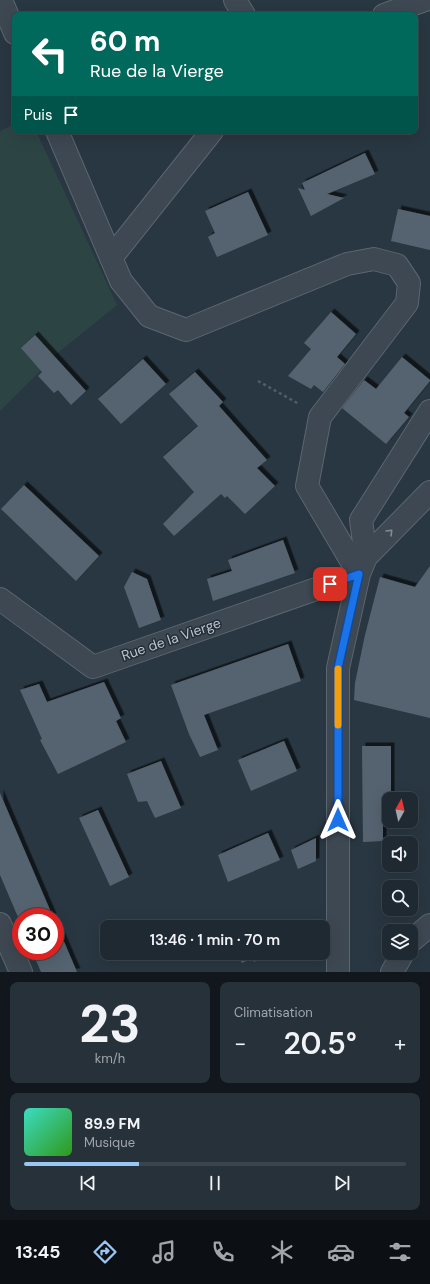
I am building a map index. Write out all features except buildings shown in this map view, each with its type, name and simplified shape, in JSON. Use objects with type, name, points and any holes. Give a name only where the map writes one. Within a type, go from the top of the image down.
[{"type":"street","points":[[1,0],[12,26]]},
{"type":"street","points":[[235,0],[242,12]]},
{"type":"street","points":[[392,12],[425,0]]},
{"type":"street","points":[[58,134],[121,280],[149,316],[186,330],[347,264],[374,260],[397,265],[409,283],[407,303],[320,417],[307,486],[362,566]]},
{"type":"street","points":[[111,258],[210,134]]},
{"type":"street","points":[[338,972],[338,668],[362,566],[361,520],[430,411]]},
{"type":"street","points":[[362,566],[430,492]]},
{"type":"street","name":"Rue de la Vierge","points":[[0,599],[93,667],[362,566]]},
{"type":"street","points":[[0,924],[21,972]]},
{"type":"street","points":[[418,935],[430,925]]},
{"type":"street","points":[[392,972],[399,960]]},
{"type":"path","points":[[258,381],[305,407]]},
{"type":"green space","points":[[12,125],[12,134],[37,134],[117,305],[60,351],[0,411],[0,131]]},
{"type":"slow traffic","points":[[338,669],[338,725]]},
{"type":"route","points":[[330,584],[359,574],[338,668],[338,820]]}]
